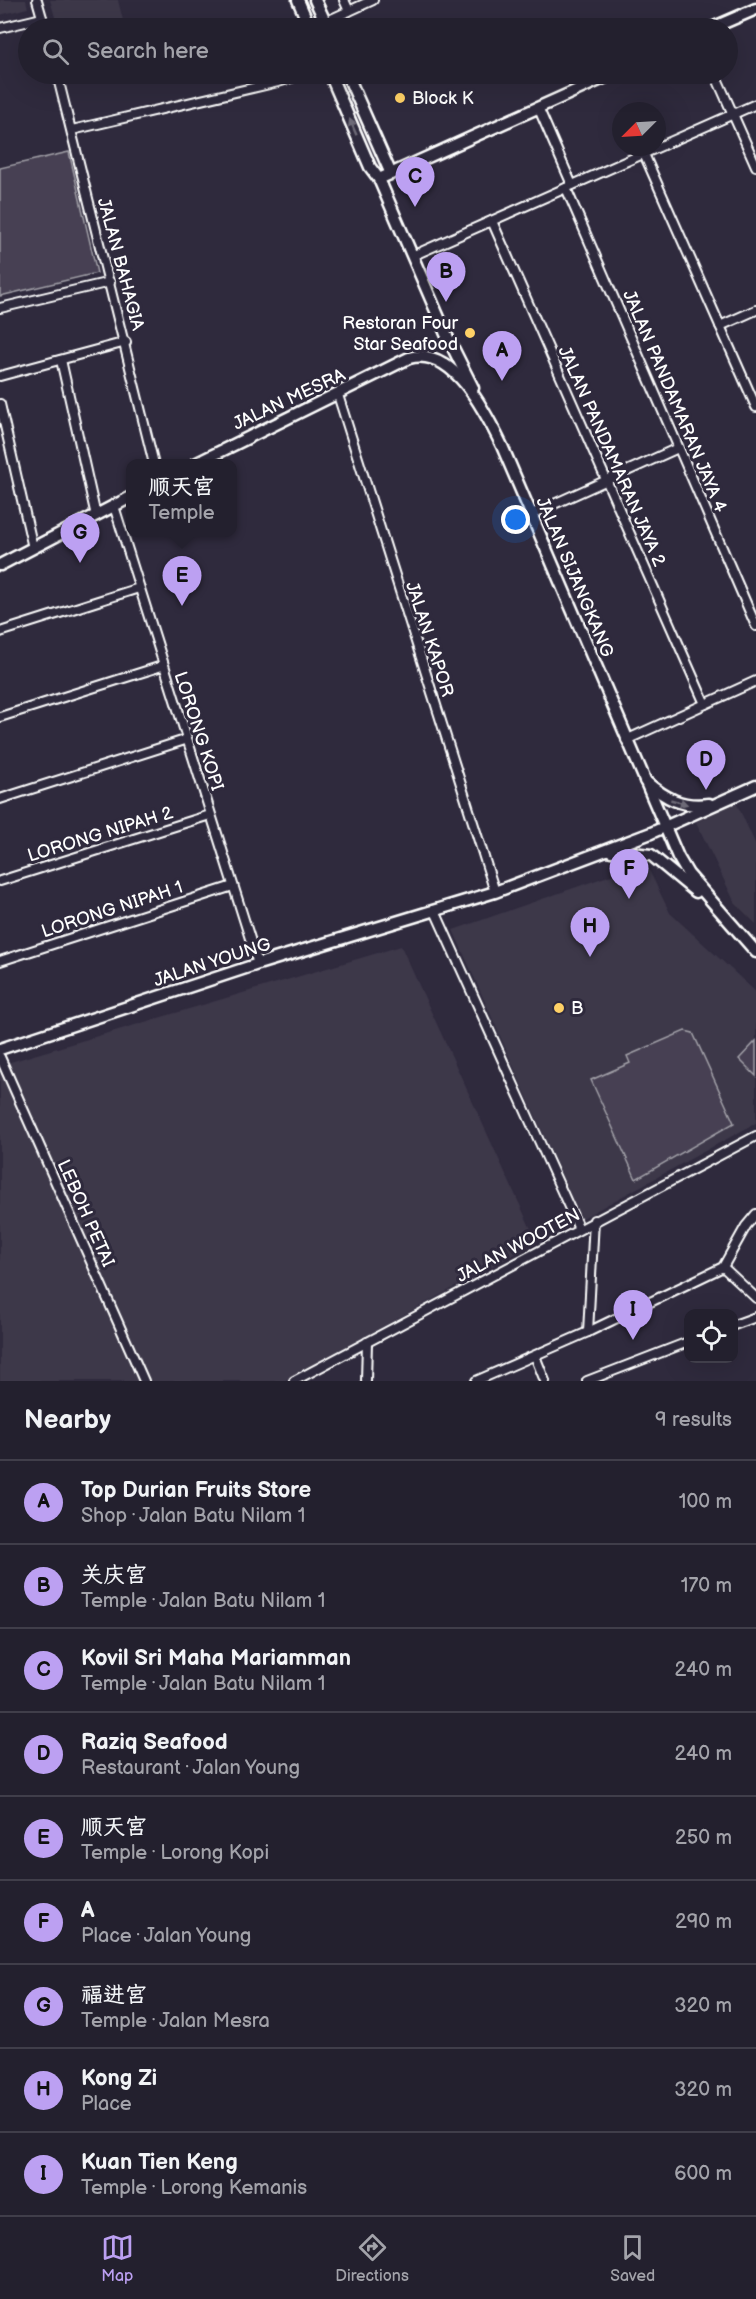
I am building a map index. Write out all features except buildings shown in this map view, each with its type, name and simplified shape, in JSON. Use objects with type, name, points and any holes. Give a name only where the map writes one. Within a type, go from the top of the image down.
[{"type":"main road","points":[[298,0],[306,18]]},
{"type":"main road","points":[[315,0],[323,18]]},
{"type":"main road","points":[[735,18],[756,9]]},
{"type":"main road","points":[[334,84],[370,167],[380,179],[412,256],[479,402]]},
{"type":"main road","points":[[351,84],[391,174]]},
{"type":"main road","points":[[380,179],[590,84]]},
{"type":"main road","name":"JALAN MESRA","points":[[205,459],[409,358],[421,354],[431,355]]},
{"type":"main road","name":"JALAN SIJANGKANG","points":[[431,355],[457,377],[479,402],[532,514],[664,828],[688,874],[720,913]]},
{"type":"main road","points":[[0,565],[126,500]]},
{"type":"main road","points":[[643,779],[674,802],[701,805],[721,801]]},
{"type":"main road","name":"JALAN YOUNG","points":[[0,1049],[258,964],[495,892],[664,828],[756,786]]},
{"type":"main road","points":[[608,850],[651,855],[720,913],[756,952]]},
{"type":"street","points":[[37,0],[42,18]]},
{"type":"street","points":[[344,0],[349,11]]},
{"type":"street","points":[[338,18],[373,0]]},
{"type":"street","points":[[0,28],[18,24]]},
{"type":"street","name":"JALAN BAHAGIA","points":[[60,84],[126,342],[153,459]]},
{"type":"street","points":[[72,129],[269,84]]},
{"type":"street","points":[[720,84],[756,166]]},
{"type":"street","points":[[666,144],[756,104]]},
{"type":"street","name":"JALAN PANDAMARAN JAYA 4","points":[[538,107],[678,448],[756,626]]},
{"type":"street","points":[[412,256],[639,156]]},
{"type":"street","points":[[645,156],[756,407]]},
{"type":"street","name":"JALAN PANDAMARAN JAYA 2","points":[[492,221],[705,704]]},
{"type":"street","points":[[0,308],[110,282]]},
{"type":"street","points":[[720,326],[756,310]]},
{"type":"street","points":[[0,376],[126,342]]},
{"type":"street","points":[[61,360],[96,516]]},
{"type":"street","name":"JALAN KAPOR","points":[[338,395],[495,892]]},
{"type":"street","points":[[0,404],[33,548]]},
{"type":"street","points":[[532,514],[678,448]]},
{"type":"street","name":"LORONG KOPI","points":[[114,506],[185,740],[258,964]]},
{"type":"street","points":[[0,632],[139,588]]},
{"type":"street","points":[[0,717],[162,666]]},
{"type":"street","points":[[626,740],[756,681]]},
{"type":"street","points":[[0,799],[185,740]]},
{"type":"street","name":"LORONG NIPAH 2","points":[[0,881],[210,815]]},
{"type":"street","name":"LORONG NIPAH 1","points":[[0,961],[233,886]]},
{"type":"street","points":[[435,911],[579,1229]]},
{"type":"street","name":"LEBOH PETAI","points":[[0,1058],[144,1381]]},
{"type":"street","name":"JALAN WOOTEN","points":[[294,1381],[756,1136]]},
{"type":"street","points":[[476,1381],[588,1332],[723,1267],[746,1226],[756,1214]]},
{"type":"street","points":[[588,1332],[594,1220]]},
{"type":"street","points":[[723,1267],[756,1298]]},
{"type":"street","points":[[738,1324],[756,1317]]},
{"type":"street","points":[[366,1381],[367,1342]]},
{"type":"street","points":[[587,1381],[684,1343]]},
{"type":"street","points":[[535,1356],[545,1381]]},
{"type":"street","points":[[606,1372],[609,1381]]},
{"type":"shaded area","points":[[0,0],[26,0],[28,8],[0,15]]},
{"type":"shaded area","points":[[50,0],[118,0],[122,18],[55,18]]},
{"type":"shaded area","points":[[69,152],[97,273],[0,296],[0,168]]},
{"type":"shaded area","points":[[736,802],[756,845],[756,924],[735,903],[696,822]]},
{"type":"shaded area","points":[[637,866],[647,866],[670,913],[756,992],[756,1123],[581,1219],[453,930]]},
{"type":"shaded area","points":[[401,946],[537,1242],[284,1381],[0,1381],[0,1065]]},
{"type":"shaded area","points":[[685,1031],[693,1033],[734,1123],[636,1179],[591,1080],[630,1063],[627,1056]]},
{"type":"shaded area","points":[[756,1041],[756,1076],[739,1059]]},
{"type":"place","name":"Block K","points":[[400,98]]},
{"type":"place","name":"Kovil Sri Maha Mariamman","points":[[415,207]]},
{"type":"place","name":"关庆宫","points":[[446,302]]},
{"type":"place","name":"Restoran Four Star Seafood","points":[[470,333]]},
{"type":"place","name":"Top Durian Fruits Store","points":[[502,381]]},
{"type":"place","name":"福进宫","points":[[80,563]]},
{"type":"place","name":"顺天宫","points":[[182,606]]},
{"type":"place","name":"Raziq Seafood","points":[[706,790]]},
{"type":"place","name":"A","points":[[629,899]]},
{"type":"place","name":"Kong Zi","points":[[590,957]]},
{"type":"place","name":"B","points":[[559,1008]]},
{"type":"place","name":"Kuan Tien Keng","points":[[633,1340]]}]
